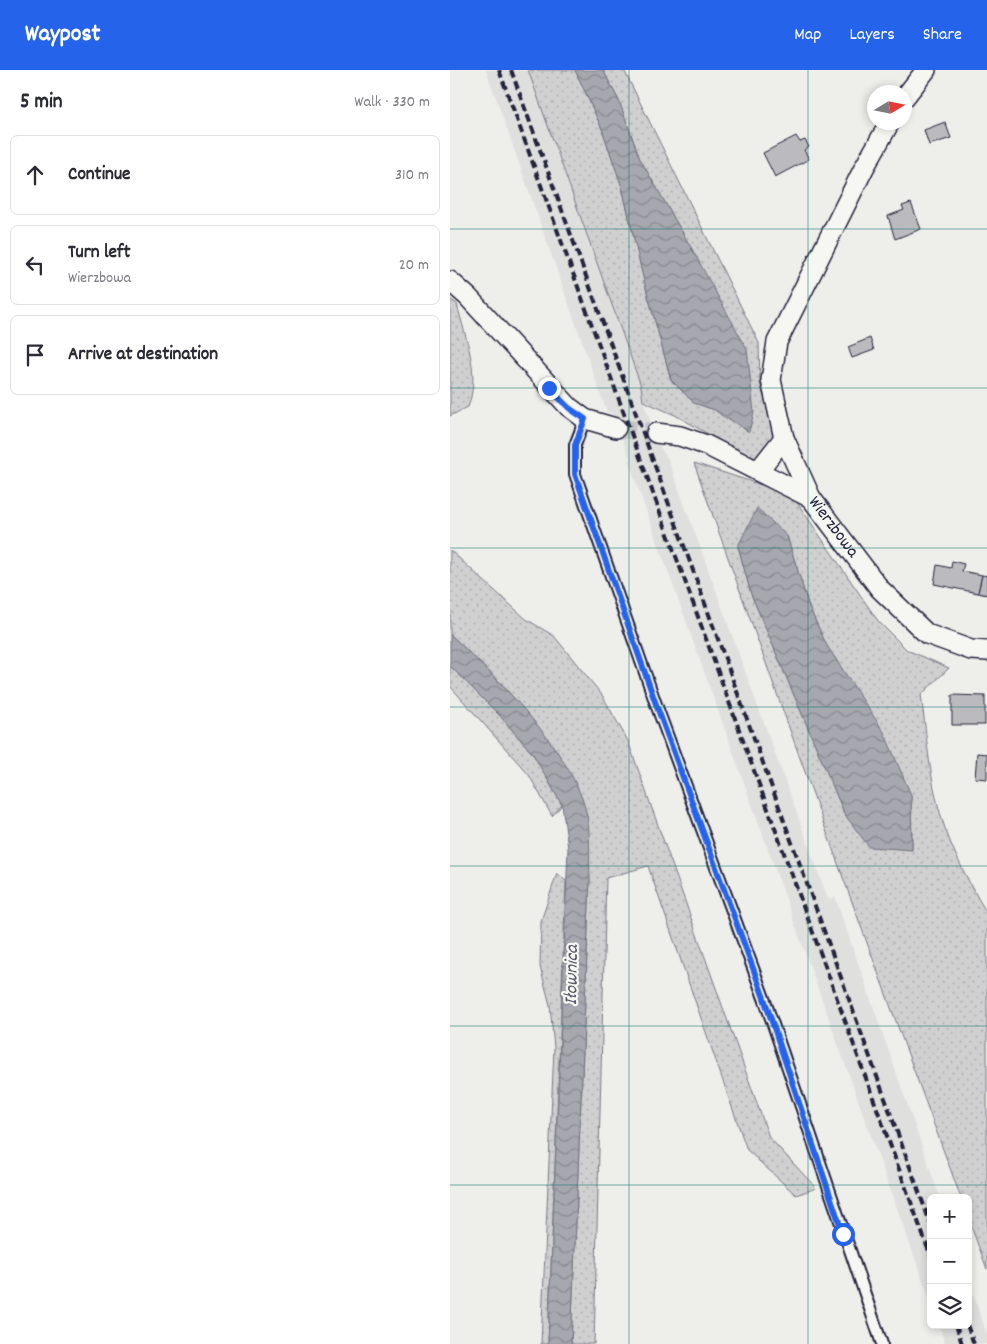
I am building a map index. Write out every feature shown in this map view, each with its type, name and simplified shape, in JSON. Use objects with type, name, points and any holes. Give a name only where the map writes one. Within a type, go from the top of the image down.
[{"type":"street","points":[[912,88],[926,70]]},
{"type":"street","points":[[812,498],[784,438],[770,380],[777,342],[864,168],[885,130]]},
{"type":"street","points":[[450,281],[468,297],[569,408],[585,419],[616,428]]},
{"type":"street","name":"Wierzbowa","points":[[656,433],[680,436],[706,445],[812,498],[880,590],[927,634],[970,650],[987,651]]},
{"type":"street","points":[[758,471],[784,438]]},
{"type":"lane","points":[[585,419],[575,445],[575,474],[657,707],[764,998],[882,1344]]},
{"type":"shaded area","points":[[486,70],[528,70],[641,386],[643,401],[660,447],[668,459],[828,899],[835,897],[939,1194],[927,1194],[927,1292],[628,460],[630,459],[613,414],[607,412]]},
{"type":"shaded area","points":[[528,70],[575,70],[602,129],[622,187],[643,277],[671,380],[694,403],[715,410],[727,420],[693,251],[640,159],[619,101],[603,70],[624,70],[759,343],[760,383],[775,436],[754,460],[675,415],[643,401],[641,386]]},
{"type":"shaded area","points":[[450,299],[457,304],[470,356],[473,381],[468,407],[450,416]]},
{"type":"shaded area","points":[[694,463],[792,495],[878,621],[907,650],[949,668],[921,695],[931,772],[940,812],[957,856],[986,912],[987,918],[987,1269],[972,1229],[972,1194],[960,1194]],"holes":[[[787,536],[809,607],[827,646],[846,675],[911,795],[912,850],[845,815],[751,594],[738,546]]]},
{"type":"shaded area","points":[[450,550],[526,619],[554,636],[602,695],[628,741],[769,1137],[816,1188],[796,1195],[747,1150],[648,866],[606,878],[594,1344],[571,1344],[590,879],[557,751],[502,684],[450,634]]},
{"type":"shaded area","points":[[450,666],[501,717],[533,754],[562,805],[552,816],[529,775],[450,686]]},
{"type":"shaded area","points":[[557,873],[566,881],[548,1344],[541,1344],[554,1048],[550,1005],[540,967],[541,921]]},
{"type":"shaded area","points":[[972,1291],[987,1334],[987,1344],[945,1344],[940,1329],[972,1329]]},
{"type":"water","points":[[575,70],[603,70],[619,101],[640,159],[747,349],[754,412],[749,432],[715,410],[694,403],[671,380],[643,277],[622,187],[602,129]]},
{"type":"water","points":[[757,508],[787,536],[809,607],[827,646],[884,732],[911,795],[912,850],[869,847],[845,815],[751,594],[738,546]]},
{"type":"water","name":"Iłownica","points":[[450,634],[509,693],[548,739],[577,787],[588,819],[590,879],[571,1344],[548,1344],[568,848],[562,805],[533,754],[501,717],[450,666]]},
{"type":"building","points":[[945,122],[951,138],[929,145],[924,130]]},
{"type":"building","points":[[796,136],[800,142],[805,140],[809,147],[804,150],[809,159],[775,177],[763,153]]},
{"type":"building","points":[[911,203],[921,229],[895,239],[888,216],[904,210],[902,206]]},
{"type":"building","points":[[870,338],[874,350],[852,358],[848,347]]},
{"type":"building","points":[[952,561],[964,564],[962,571],[982,575],[978,593],[934,584],[937,565],[951,568]]},
{"type":"building","points":[[982,575],[987,576],[987,595],[978,593]]},
{"type":"building","points":[[952,695],[985,696],[985,725],[952,725]]},
{"type":"building","points":[[977,753],[987,754],[987,779],[975,778]]},
{"type":"tunnel","points":[[616,428],[656,433]]},
{"type":"railway","points":[[499,70],[927,1246]]},
{"type":"railway","points":[[511,70],[927,1214]]},
{"type":"railway","points":[[957,1329],[962,1344]]},
{"type":"railway","points":[[968,1329],[974,1344]]},
{"type":"route","points":[[549,388],[569,408],[585,419],[575,445],[575,474],[657,707],[764,998],[843,1234]]}]
